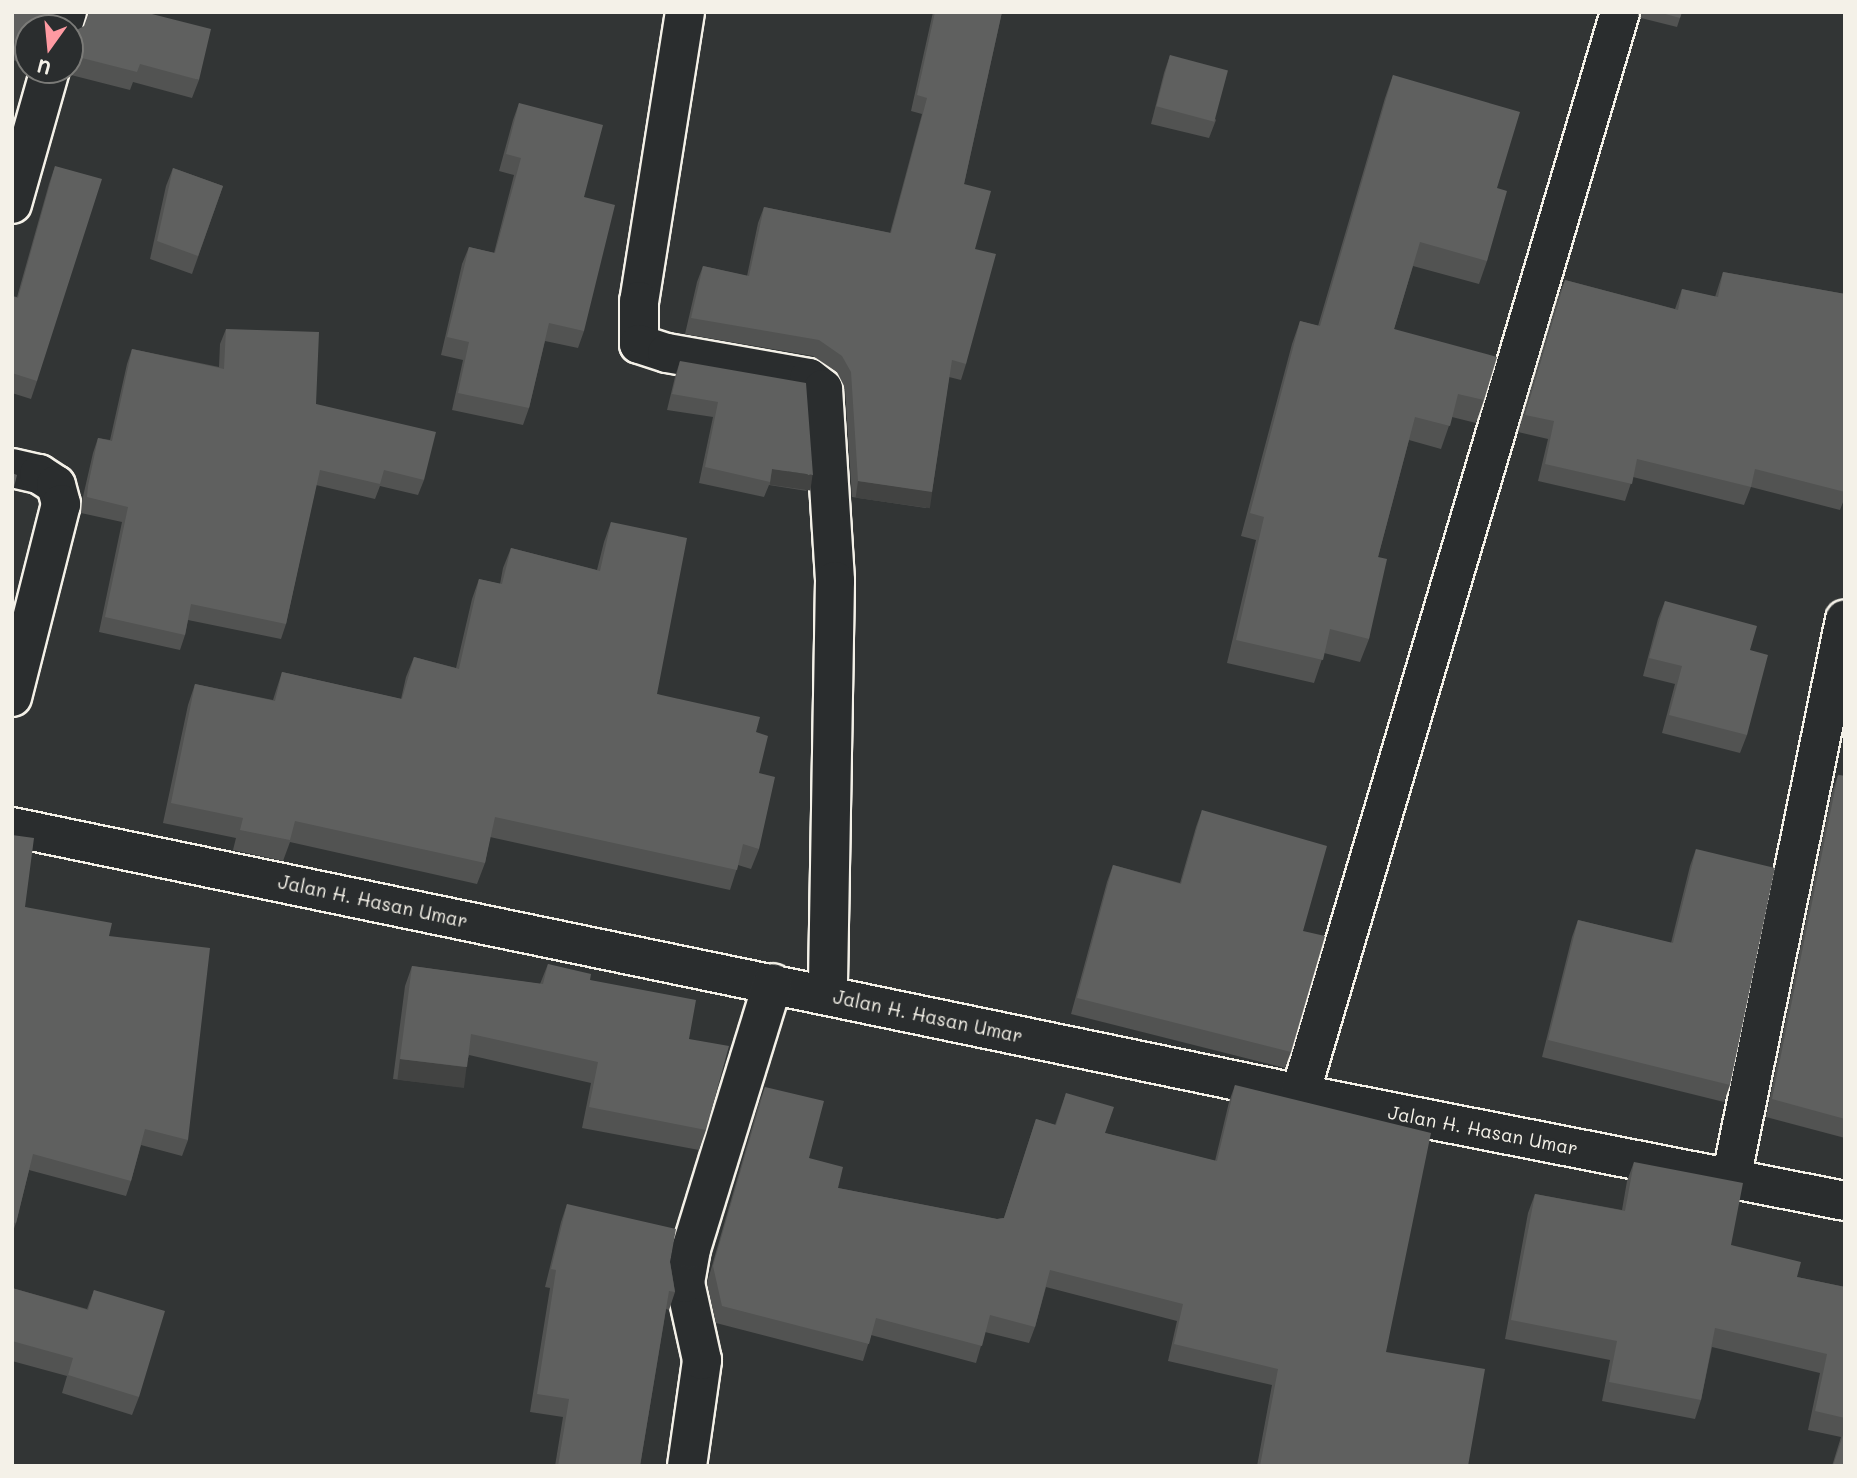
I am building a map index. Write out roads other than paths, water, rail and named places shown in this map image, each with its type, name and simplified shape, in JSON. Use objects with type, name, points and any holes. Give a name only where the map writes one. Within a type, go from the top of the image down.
[{"type":"street","points":[[685,12],[639,301],[639,344],[667,353],[809,378],[823,389],[835,581],[828,995]]},
{"type":"street","points":[[1300,1094],[1620,12]]},
{"type":"street","points":[[12,204],[46,84]]},
{"type":"street","points":[[12,468],[39,474],[56,485],[61,503],[12,697]]},
{"type":"street","points":[[1731,1179],[1845,619]]},
{"type":"street","name":"Jalan H. Hasan Umar","points":[[12,827],[773,982],[1300,1094],[1845,1201]]},
{"type":"street","points":[[687,1466],[702,1360],[685,1283],[691,1249],[773,982]]}]
